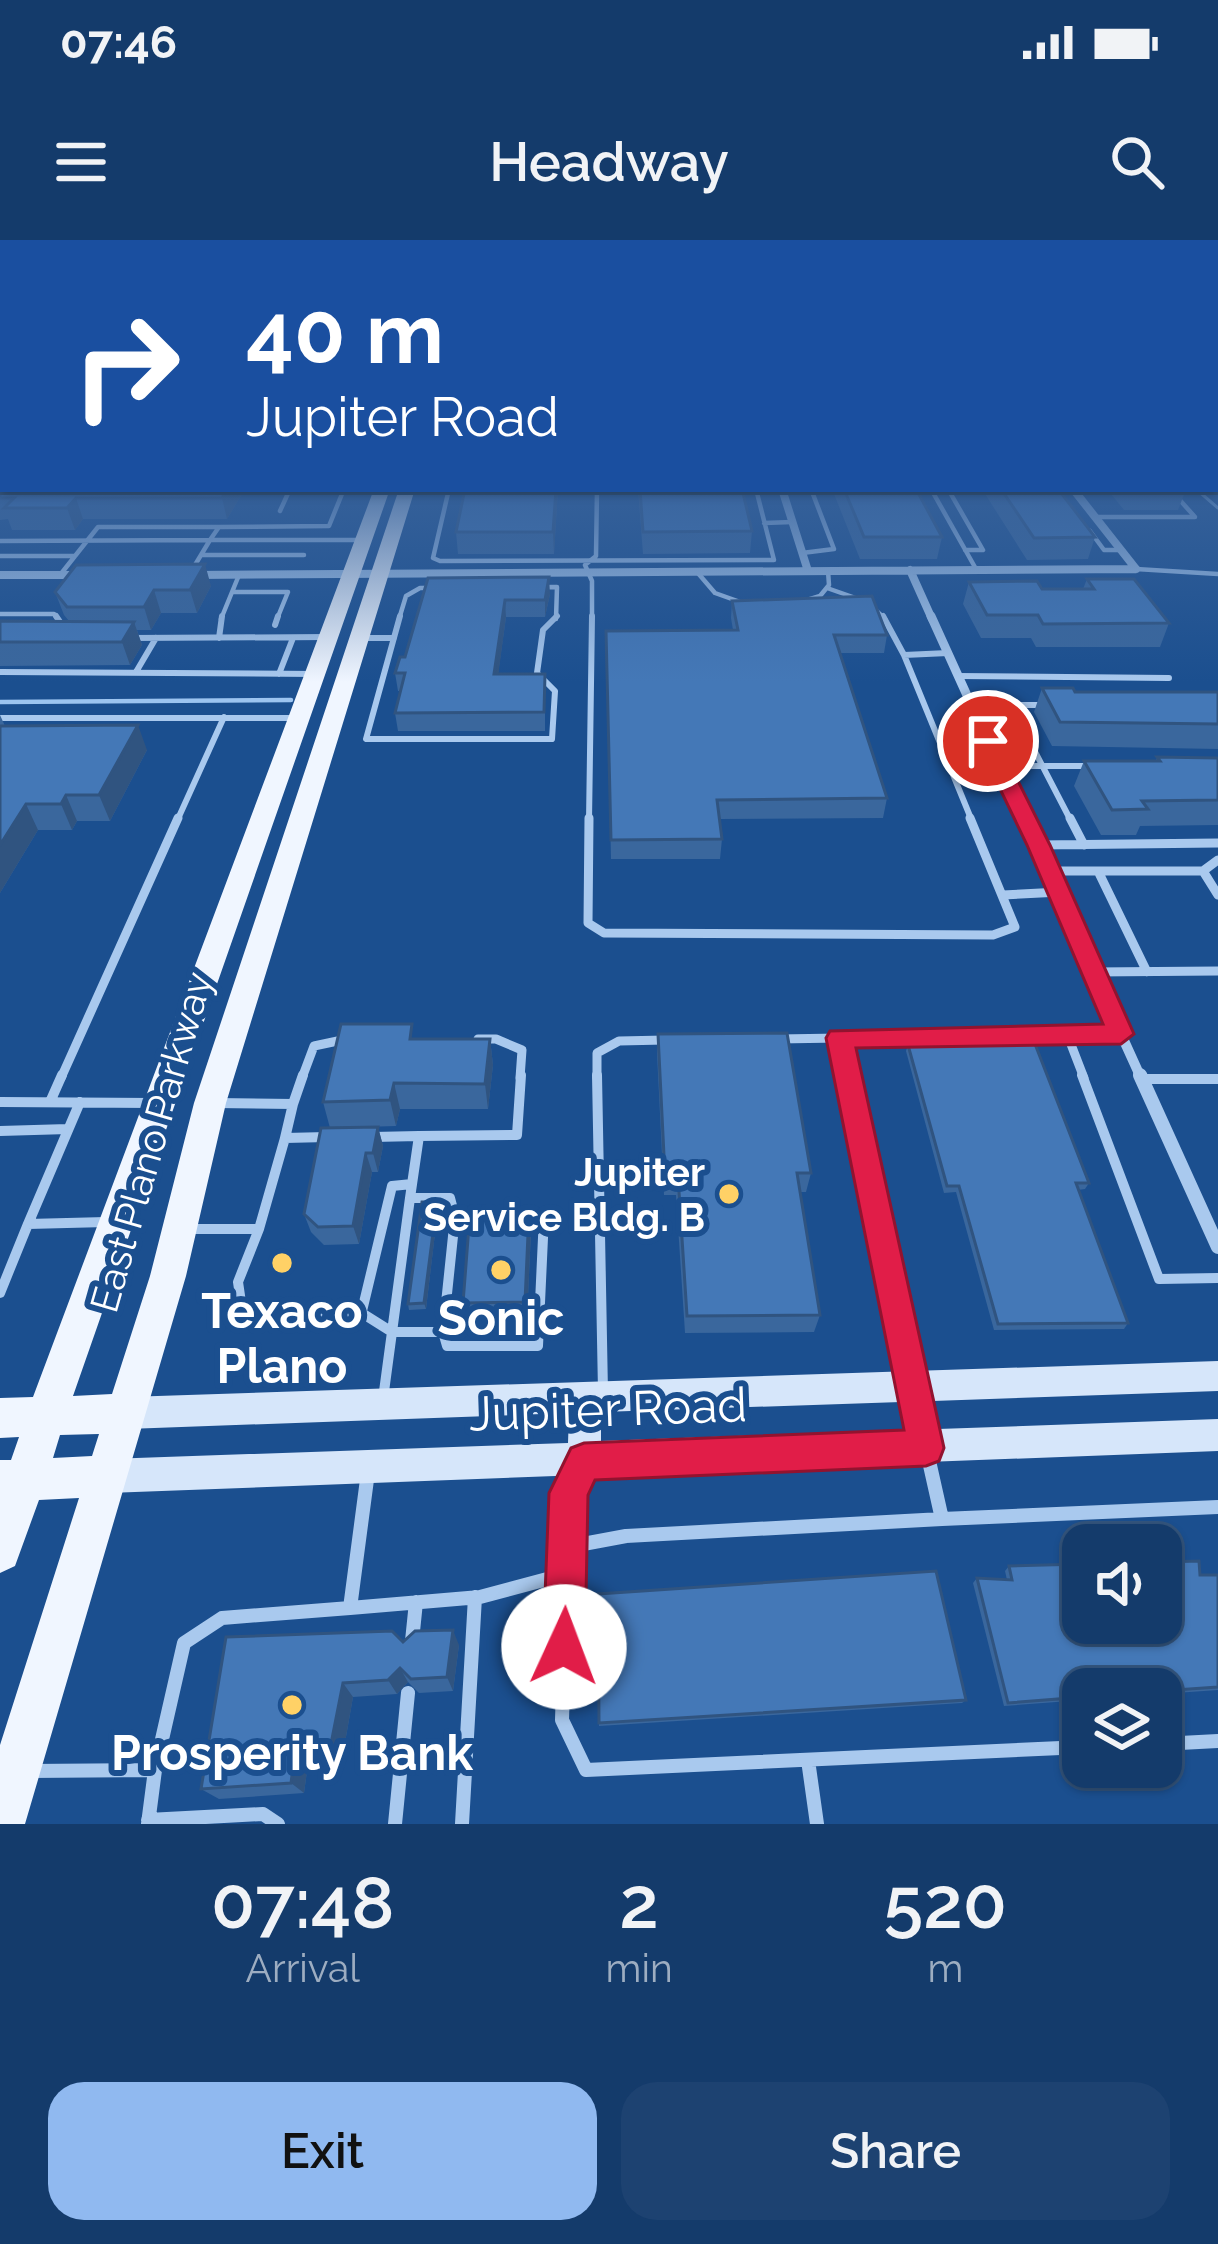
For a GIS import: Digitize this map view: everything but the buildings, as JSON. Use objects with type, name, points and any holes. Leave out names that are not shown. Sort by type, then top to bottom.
[{"type":"main road","name":"East Plano Parkway","points":[[0,1551],[13,1480],[48,1416],[158,1103],[316,718],[346,674],[358,638],[365,534]]},
{"type":"main road","name":"East Plano Parkway","points":[[0,1824],[128,1413],[316,718],[316,674],[329,637],[385,534]]},
{"type":"main road","points":[[329,637],[358,638]]},
{"type":"main road","points":[[316,674],[346,674]]},
{"type":"main road","points":[[158,1103],[210,1103]]},
{"type":"main road","name":"Jupiter Road","points":[[0,1418],[1218,1376]]},
{"type":"main road","points":[[914,1387],[926,1448]]},
{"type":"main road","points":[[584,1461],[594,1397]]},
{"type":"main road","name":"Jupiter Road","points":[[13,1480],[1218,1435]]},
{"type":"street","points":[[796,534],[808,571]]},
{"type":"street","points":[[1108,534],[1136,568]]},
{"type":"street","points":[[189,575],[1136,568]]},
{"type":"street","points":[[910,570],[1218,1247]]},
{"type":"street","points":[[0,575],[103,575]]},
{"type":"lane","points":[[60,575],[93,534]]},
{"type":"lane","points":[[189,575],[214,534]]},
{"type":"lane","points":[[439,534],[433,558],[450,561],[774,560],[767,534]]},
{"type":"lane","points":[[596,534],[596,556],[585,565],[588,923],[604,933],[993,935],[1016,927],[889,621],[868,598],[827,587]]},
{"type":"lane","points":[[802,553],[833,549],[827,534]]},
{"type":"lane","points":[[956,534],[976,569]]},
{"type":"lane","points":[[965,550],[983,550],[974,534]]},
{"type":"lane","points":[[1093,534],[1105,550],[1121,550]]},
{"type":"lane","points":[[0,541],[363,540]]},
{"type":"lane","points":[[201,555],[304,555]]},
{"type":"lane","points":[[0,556],[75,556]]},
{"type":"lane","points":[[447,574],[450,561]]},
{"type":"lane","points":[[1136,568],[1150,573],[1218,574]]},
{"type":"lane","points":[[800,603],[820,596],[827,587],[828,571]]},
{"type":"lane","points":[[697,572],[718,596],[757,604]]},
{"type":"lane","points":[[557,587],[420,588],[406,596],[366,740],[552,739],[555,691],[537,673],[543,630],[557,620],[561,573]]},
{"type":"lane","points":[[219,638],[238,575]]},
{"type":"lane","points":[[232,592],[288,592],[275,625]]},
{"type":"lane","points":[[0,614],[54,614],[72,638],[54,638]]},
{"type":"lane","points":[[114,638],[329,637]]},
{"type":"lane","points":[[136,672],[156,638]]},
{"type":"lane","points":[[279,674],[293,638]]},
{"type":"lane","points":[[358,638],[394,638]]},
{"type":"lane","points":[[904,655],[948,653]]},
{"type":"lane","points":[[0,672],[316,674]]},
{"type":"lane","points":[[958,676],[1169,678]]},
{"type":"lane","points":[[1063,705],[1019,705],[1016,715],[1084,845]]},
{"type":"lane","points":[[976,716],[1016,715]]},
{"type":"lane","points":[[0,718],[316,718]]},
{"type":"lane","points":[[50,1102],[224,718]]},
{"type":"lane","points":[[999,766],[1109,765]]},
{"type":"lane","points":[[1039,845],[1218,843]]},
{"type":"lane","points":[[1050,871],[1203,871],[1218,860]]},
{"type":"lane","points":[[1097,871],[1147,972]]},
{"type":"lane","points":[[1203,871],[1218,895]]},
{"type":"lane","points":[[1003,896],[1060,892]]},
{"type":"lane","points":[[1094,973],[1218,971]]},
{"type":"lane","points":[[1067,1034],[1159,1279],[1218,1278]]},
{"type":"lane","points":[[774,1039],[1121,1034]]},
{"type":"lane","points":[[840,1038],[914,1387]]},
{"type":"lane","points":[[285,1138],[517,1135],[522,1050],[496,1039],[472,1039]]},
{"type":"lane","points":[[353,1040],[329,1040],[314,1046],[234,1296],[243,1316],[361,1315],[392,1332],[443,1332]]},
{"type":"lane","points":[[594,1397],[597,1053],[619,1041],[685,1040]]},
{"type":"lane","points":[[1142,1079],[1218,1079]]},
{"type":"lane","points":[[0,1102],[158,1103]]},
{"type":"lane","points":[[0,1293],[80,1102]]},
{"type":"lane","points":[[210,1103],[293,1105]]},
{"type":"lane","points":[[0,1131],[68,1129]]},
{"type":"lane","points":[[382,1405],[419,1136]]},
{"type":"lane","points":[[361,1315],[374,1253],[383,1243],[392,1186],[412,1184]]},
{"type":"lane","points":[[410,1198],[450,1198],[455,1217],[443,1332],[447,1346],[538,1346],[544,1216],[455,1217]]},
{"type":"lane","points":[[28,1223],[114,1221]]},
{"type":"lane","points":[[177,1229],[259,1229]]},
{"type":"lane","points":[[926,1448],[942,1519]]},
{"type":"lane","points":[[584,1461],[568,1493],[562,1720],[586,1770],[1062,1748]]},
{"type":"lane","points":[[350,1608],[369,1467]]},
{"type":"lane","points":[[567,1547],[626,1536],[1218,1507]]},
{"type":"lane","points":[[278,1824],[263,1814],[148,1822],[184,1643],[222,1618],[475,1598],[566,1574]]},
{"type":"lane","points":[[462,1824],[475,1598]]},
{"type":"lane","points":[[411,1646],[416,1602]]},
{"type":"lane","points":[[395,1824],[408,1694]]},
{"type":"lane","points":[[1182,1743],[1218,1741]]},
{"type":"lane","points":[[808,1760],[817,1824]]},
{"type":"lane","points":[[16,1771],[155,1770]]},
{"type":"waterway","points":[[0,702],[291,700]]},
{"type":"place","name":"Jupiter Service Bldg. B","points":[[729,1194]]},
{"type":"place","name":"Texaco Plano","points":[[282,1263]]},
{"type":"place","name":"Sonic","points":[[501,1270]]},
{"type":"place","name":"Prosperity Bank","points":[[292,1705]]},
{"type":"route","points":[[564,1647],[568,1493],[584,1461],[926,1448],[840,1038],[1121,1034],[988,741]]}]
